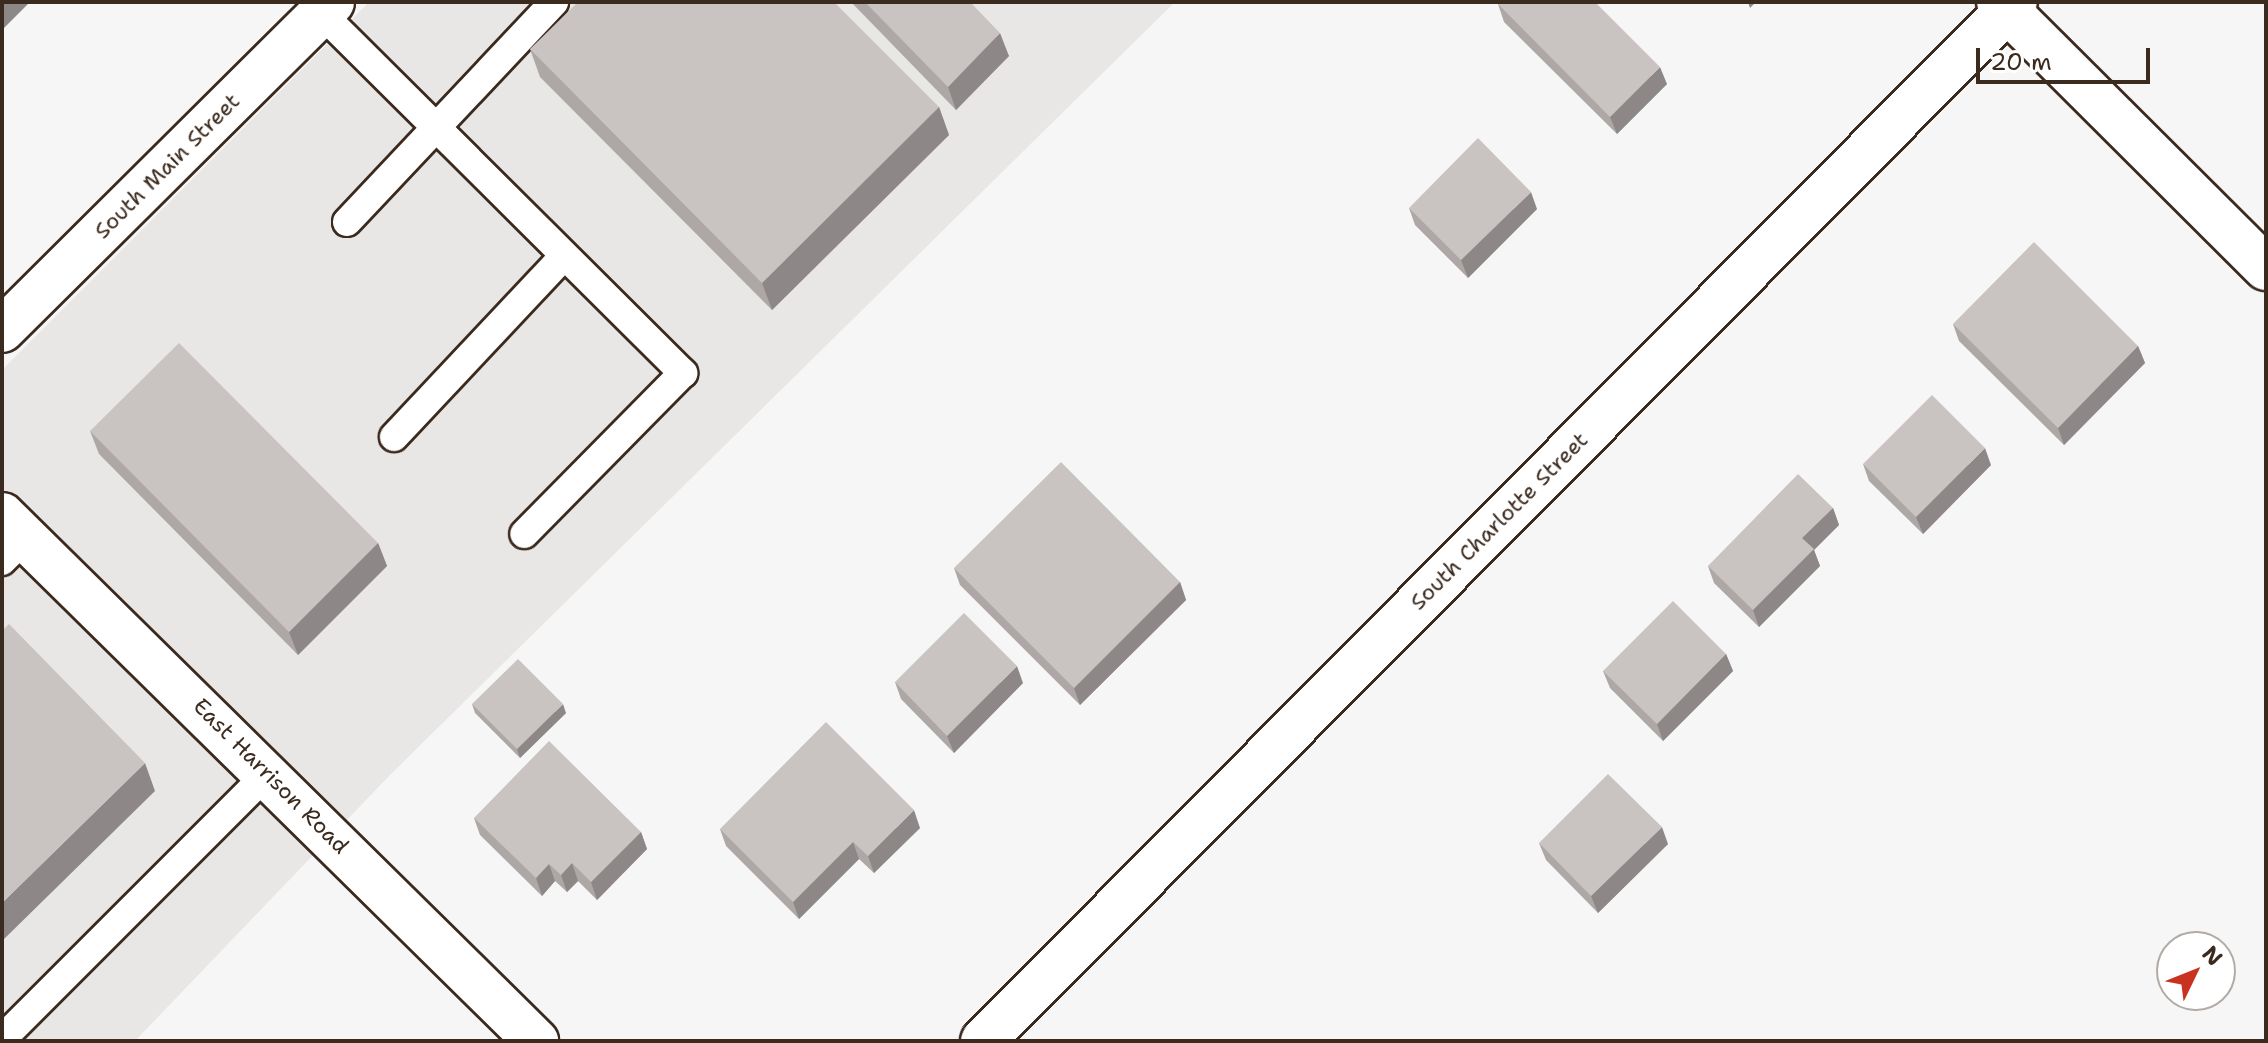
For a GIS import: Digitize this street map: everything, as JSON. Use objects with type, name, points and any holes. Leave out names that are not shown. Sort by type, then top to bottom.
[{"type":"street","points":[[2007,5],[2266,268]]},
{"type":"street","name":"South Charlotte Street","points":[[983,1041],[2007,5]]},
{"type":"street","name":"South Main Street","points":[[2,330],[321,6]]},
{"type":"street","name":"East Harrison Road","points":[[10,538],[269,772],[536,1041]]},
{"type":"lane","points":[[347,222],[438,130],[554,2]]},
{"type":"lane","points":[[321,6],[438,130],[683,373],[524,534]]},
{"type":"lane","points":[[394,437],[564,256]]},
{"type":"lane","points":[[2,1039],[269,772]]},
{"type":"shaded area","points":[[369,2],[1175,2],[390,775],[135,1041],[2,1041],[2,370]]},
{"type":"building","points":[[578,2],[834,2],[939,107],[762,283],[530,49]]},
{"type":"building","points":[[865,2],[970,2],[1000,33],[948,87]]},
{"type":"building","points":[[1595,2],[1660,67],[1610,117],[1498,4]]},
{"type":"building","points":[[1478,138],[1531,192],[1461,260],[1409,208]]},
{"type":"building","points":[[2034,242],[2138,346],[2058,428],[1953,324]]},
{"type":"building","points":[[179,343],[378,543],[289,632],[90,431]]},
{"type":"building","points":[[1932,395],[1985,448],[1916,517],[1863,464]]},
{"type":"building","points":[[1061,462],[1180,582],[1074,688],[954,568]]},
{"type":"building","points":[[1798,474],[1833,508],[1802,538],[1814,549],[1753,610],[1708,566]]},
{"type":"building","points":[[1673,601],[1726,654],[1657,724],[1603,671]]},
{"type":"building","points":[[964,613],[1017,666],[947,736],[895,682]]},
{"type":"building","points":[[9,624],[145,763],[2,903],[2,631]]},
{"type":"building","points":[[518,659],[563,704],[517,749],[472,704]]},
{"type":"building","points":[[826,722],[914,810],[868,856],[853,842],[793,902],[720,829]]},
{"type":"building","points":[[549,741],[641,832],[591,882],[572,863],[561,875],[549,864],[536,878],[474,818]]},
{"type":"building","points":[[1608,774],[1662,827],[1591,896],[1539,843]]}]
